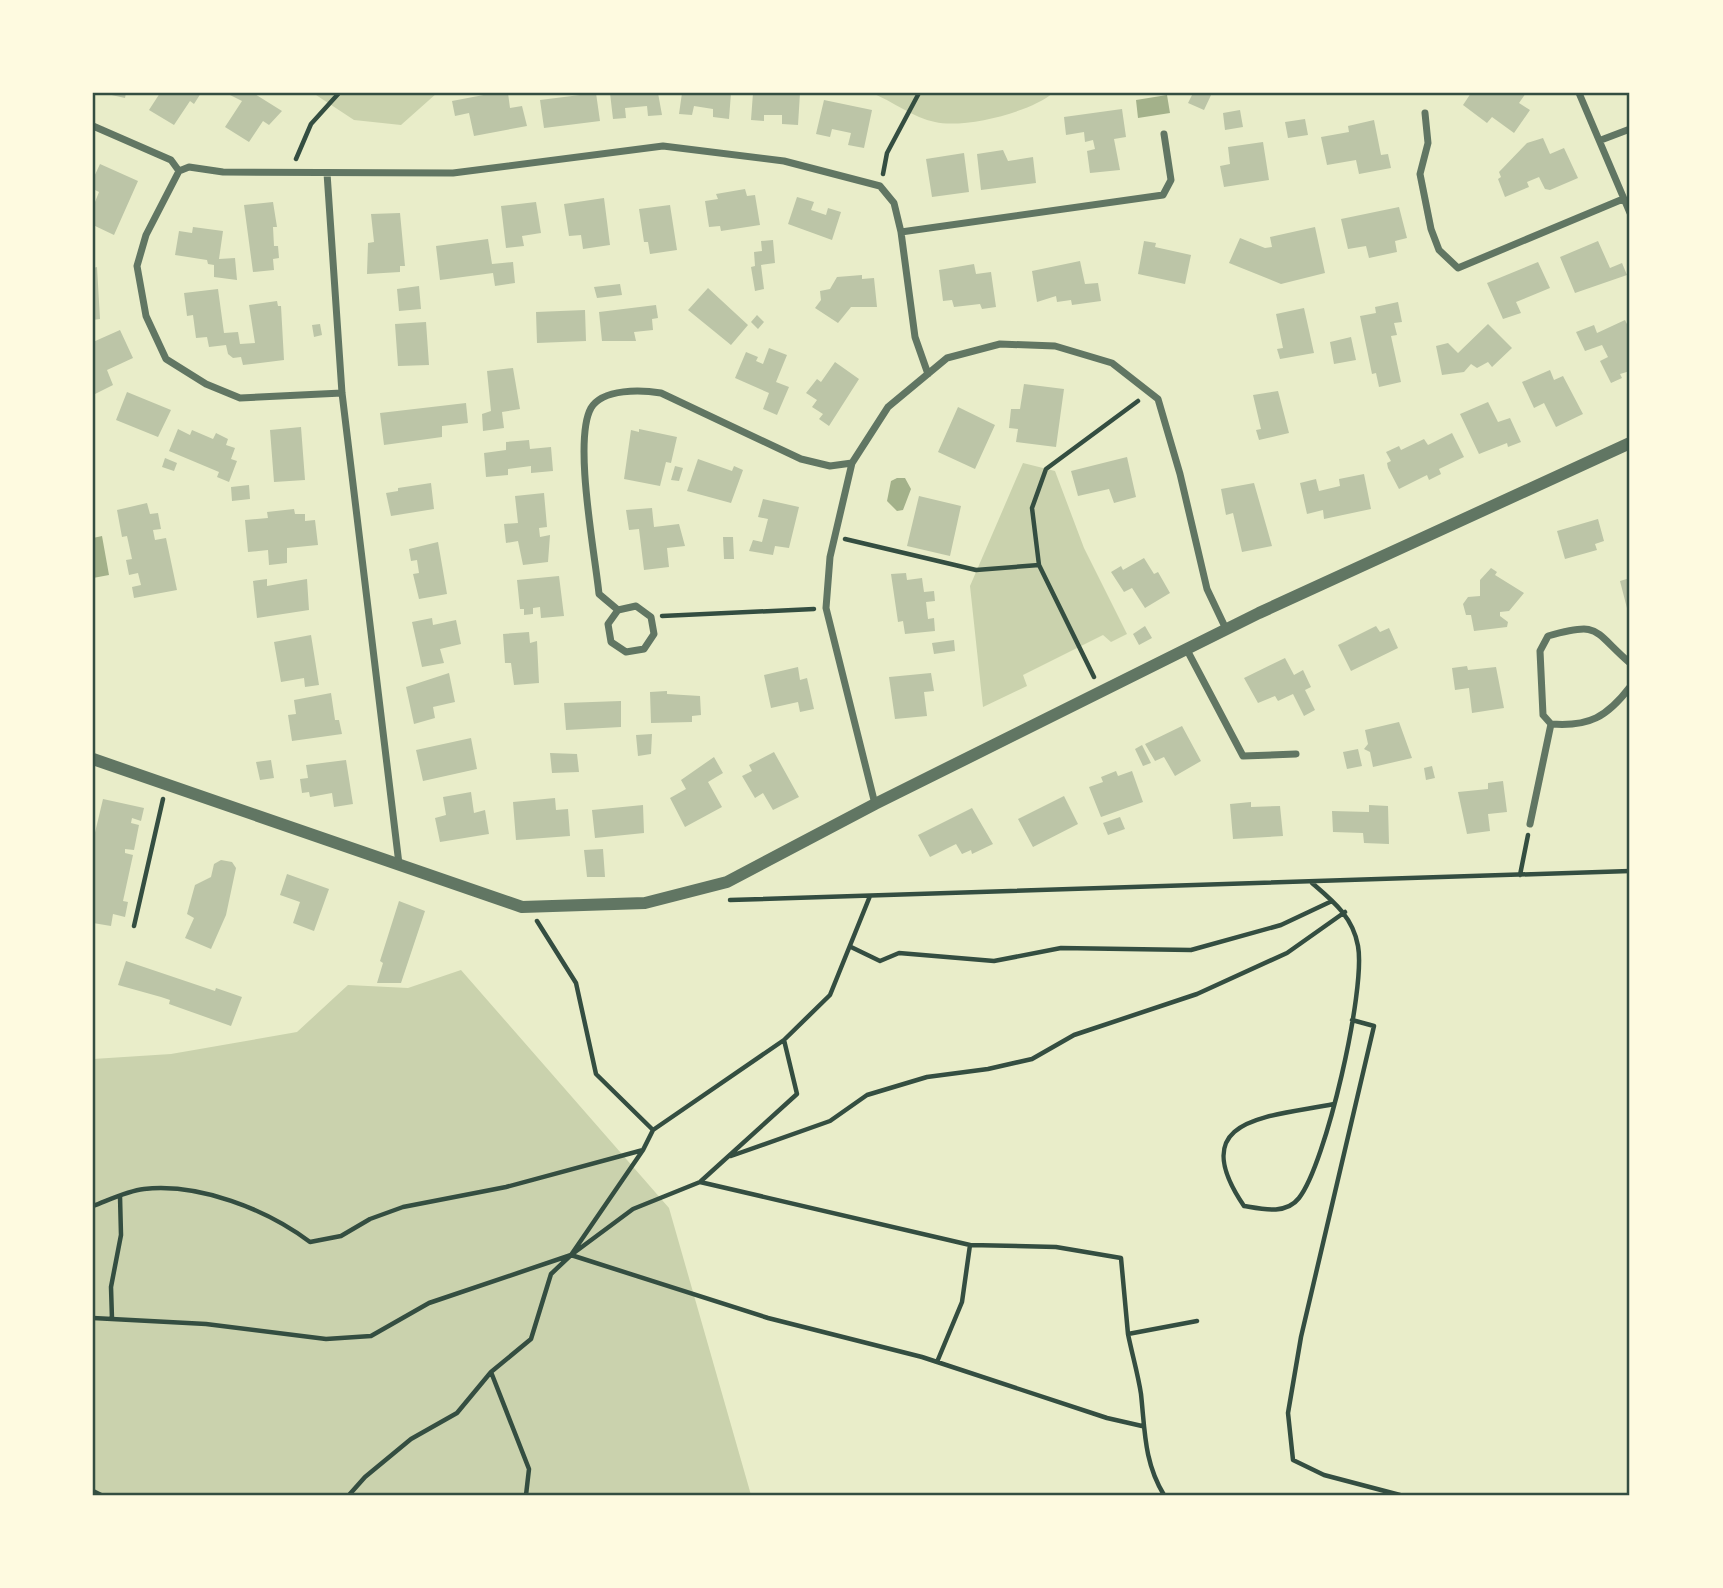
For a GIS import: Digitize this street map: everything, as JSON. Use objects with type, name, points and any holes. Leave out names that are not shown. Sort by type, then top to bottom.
[{"type":"street","points":[[1579,93],[1630,214]]},
{"type":"street","points":[[1425,113],[1428,144],[1420,174],[1431,229],[1439,250],[1458,268],[1623,199]]},
{"type":"street","points":[[93,126],[171,160],[179,171]]},
{"type":"street","points":[[1601,140],[1630,129]]},
{"type":"street","points":[[901,232],[1163,195],[1171,180],[1164,134]]},
{"type":"street","points":[[342,393],[240,398],[206,384],[166,359],[146,316],[137,266],[146,234],[179,171],[189,167],[223,172],[453,173],[663,146],[784,161],[880,186],[894,203],[901,232],[915,337],[928,374]]},
{"type":"street","points":[[327,173],[342,393],[399,864]]},
{"type":"street","points":[[875,804],[826,608],[834,537],[852,463],[888,407],[947,358],[1000,344],[1055,346],[1112,363],[1158,399],[1180,474],[1207,589],[1226,629]]},
{"type":"street","points":[[618,610],[599,594],[584,462],[585,428],[592,406],[609,395],[641,390],[661,393],[801,459],[830,466],[852,463]]},
{"type":"street","points":[[93,759],[528,906],[645,903],[727,882],[875,804],[1226,629],[1346,571],[1630,443]]},
{"type":"street","points":[[636,606],[651,617],[654,635],[644,649],[626,652],[611,642],[608,624],[618,610],[636,606]]},
{"type":"street","points":[[1630,663],[1595,630],[1580,626],[1548,636],[1540,651],[1543,715],[1551,724],[1582,725],[1619,702],[1630,687]]},
{"type":"street","points":[[1186,650],[1243,756],[1296,754]]},
{"type":"street","points":[[1530,824],[1551,724]]},
{"type":"path","points":[[290,173],[312,124],[339,93]]},
{"type":"path","points":[[880,186],[887,153],[919,93]]},
{"type":"path","points":[[1102,692],[1039,565],[1032,508],[1046,469],[1149,392]]},
{"type":"path","points":[[834,537],[976,570],[1039,565]]},
{"type":"path","points":[[651,617],[826,608]]},
{"type":"path","points":[[134,926],[162,804]]},
{"type":"path","points":[[1520,875],[1530,824]]},
{"type":"path","points":[[724,901],[1630,871]]},
{"type":"path","points":[[1312,882],[1345,912],[1358,946],[1352,1020],[1334,1104],[1318,1161],[1298,1200],[1278,1210],[1244,1206],[1228,1182],[1223,1151],[1237,1126],[1269,1114],[1334,1104]]},
{"type":"path","points":[[571,1255],[643,1150],[653,1130],[784,1040],[830,995],[870,896]]},
{"type":"path","points":[[851,947],[880,961],[899,953],[994,961],[1061,948],[1191,950],[1281,925],[1333,901]]},
{"type":"path","points":[[528,906],[576,984],[596,1074],[653,1130]]},
{"type":"path","points":[[729,1157],[830,1121],[867,1095],[927,1077],[988,1069],[1032,1059],[1074,1035],[1198,994],[1286,953],[1345,912]]},
{"type":"path","points":[[1352,1020],[1374,1027],[1301,1337],[1287,1413],[1293,1460],[1324,1475],[1400,1495]]},
{"type":"path","points":[[349,1495],[365,1477],[411,1439],[457,1413],[491,1372],[531,1339],[551,1274],[571,1255],[633,1209],[700,1182],[797,1094],[784,1040]]},
{"type":"path","points":[[93,1206],[140,1189],[191,1189],[281,1224],[310,1242],[341,1236],[370,1219],[404,1207],[506,1187],[643,1150]]},
{"type":"path","points":[[700,1182],[970,1245],[1056,1247],[1121,1258],[1128,1334],[1141,1392],[1142,1426],[1151,1474],[1164,1495]]},
{"type":"path","points":[[112,1320],[111,1287],[121,1235],[120,1196]]},
{"type":"path","points":[[937,1363],[962,1302],[970,1245]]},
{"type":"path","points":[[93,1318],[206,1324],[326,1339],[371,1336],[429,1303],[571,1255],[768,1318],[937,1363],[1107,1418],[1142,1426]]},
{"type":"path","points":[[1128,1334],[1197,1321]]},
{"type":"path","points":[[491,1372],[529,1469],[526,1495]]},
{"type":"path","points":[[93,1491],[101,1495]]},
{"type":"shaded area","points":[[313,93],[437,93],[401,125],[354,120]]},
{"type":"shaded area","points":[[872,93],[1053,93],[1029,107],[997,117],[947,124],[919,117]]},
{"type":"shaded area","points":[[1167,95],[1170,113],[1138,118],[1136,100]]},
{"type":"shaded area","points":[[1023,463],[1055,471],[1084,548],[1127,634],[1111,642],[1103,635],[1023,675],[1027,686],[983,707],[970,586]]},
{"type":"shaded area","points":[[905,478],[911,489],[903,510],[897,511],[887,501],[891,481]]},
{"type":"shaded area","points":[[102,536],[109,575],[93,578],[93,538]]},
{"type":"shaded area","points":[[461,970],[669,1208],[751,1495],[93,1495],[93,1059],[171,1054],[297,1032],[348,985],[408,988]]},
{"type":"building","points":[[107,93],[126,93],[125,98],[107,94]]},
{"type":"building","points":[[160,93],[201,93],[194,104],[190,101],[174,125],[149,110]]},
{"type":"building","points":[[226,93],[253,93],[282,111],[269,125],[263,121],[249,142],[225,127],[242,101]]},
{"type":"building","points":[[508,93],[510,108],[522,106],[527,126],[474,136],[469,113],[455,116],[452,101]]},
{"type":"building","points":[[596,93],[600,121],[544,128],[540,100]]},
{"type":"building","points":[[610,93],[658,93],[662,115],[648,116],[647,106],[625,108],[626,118],[613,119]]},
{"type":"building","points":[[682,93],[731,93],[729,119],[713,117],[713,109],[694,106],[692,115],[679,114]]},
{"type":"building","points":[[753,93],[800,93],[798,125],[782,124],[782,115],[764,115],[764,121],[751,120]]},
{"type":"building","points":[[1193,93],[1212,93],[1204,110],[1188,103]]},
{"type":"building","points":[[1471,93],[1526,93],[1519,103],[1530,110],[1514,133],[1492,117],[1487,123],[1463,105]]},
{"type":"building","points":[[824,100],[872,110],[864,148],[848,145],[851,133],[832,129],[830,137],[816,134]]},
{"type":"building","points":[[1122,109],[1126,137],[1114,139],[1120,170],[1090,173],[1087,151],[1095,149],[1093,140],[1085,142],[1084,132],[1066,135],[1064,117]]},
{"type":"building","points":[[1240,110],[1243,127],[1225,130],[1223,113]]},
{"type":"building","points":[[1305,119],[1308,135],[1288,138],[1285,122]]},
{"type":"building","points":[[1374,120],[1381,155],[1388,154],[1391,168],[1359,174],[1356,160],[1327,165],[1321,137],[1349,132],[1348,126]]},
{"type":"building","points":[[1543,138],[1550,154],[1564,148],[1578,178],[1550,190],[1545,189],[1539,177],[1527,182],[1529,187],[1505,197],[1498,179],[1501,177],[1499,172],[1527,143]]},
{"type":"building","points":[[1263,142],[1269,180],[1224,187],[1220,166],[1230,164],[1228,147]]},
{"type":"building","points":[[1003,150],[1008,161],[1033,157],[1036,183],[981,190],[977,154]]},
{"type":"building","points":[[964,153],[969,192],[932,197],[926,159]]},
{"type":"building","points":[[100,164],[138,181],[114,235],[93,225],[93,207],[99,192],[93,189],[93,179]]},
{"type":"building","points":[[745,189],[747,196],[755,195],[760,225],[721,231],[720,226],[709,227],[705,201],[718,199],[716,194]]},
{"type":"building","points":[[797,197],[814,202],[811,210],[826,215],[828,208],[841,212],[832,240],[788,224]]},
{"type":"building","points":[[604,198],[610,245],[583,249],[581,235],[569,236],[564,204]]},
{"type":"building","points":[[273,202],[277,227],[273,227],[274,246],[278,246],[279,258],[273,259],[274,270],[253,272],[244,205]]},
{"type":"building","points":[[536,202],[541,233],[522,236],[524,246],[506,248],[501,206]]},
{"type":"building","points":[[670,205],[677,250],[650,254],[648,242],[644,242],[639,209]]},
{"type":"building","points":[[1399,207],[1407,238],[1395,241],[1397,252],[1369,258],[1366,246],[1348,249],[1341,219]]},
{"type":"building","points":[[400,213],[405,266],[400,266],[400,272],[367,274],[368,243],[374,242],[371,214]]},
{"type":"building","points":[[193,227],[223,231],[219,259],[235,258],[237,280],[214,277],[214,265],[208,264],[207,260],[175,255],[179,231],[192,233]]},
{"type":"building","points":[[1315,227],[1325,273],[1281,284],[1229,263],[1240,238],[1265,248],[1272,247],[1270,237]]},
{"type":"building","points":[[488,239],[492,264],[513,262],[515,283],[495,286],[493,273],[440,280],[436,246]]},
{"type":"building","points":[[773,240],[775,263],[761,265],[764,289],[755,291],[751,267],[755,266],[754,252],[762,251],[761,241]]},
{"type":"building","points":[[1144,241],[1156,243],[1155,247],[1191,255],[1185,284],[1138,274]]},
{"type":"building","points":[[1598,241],[1610,268],[1622,263],[1627,275],[1575,293],[1560,257]]},
{"type":"building","points":[[1080,261],[1085,284],[1098,283],[1101,301],[1072,305],[1071,300],[1057,302],[1056,296],[1037,302],[1032,271]]},
{"type":"building","points":[[1538,262],[1550,288],[1516,302],[1521,313],[1503,319],[1487,283]]},
{"type":"building","points":[[974,264],[976,274],[991,272],[996,307],[982,309],[980,304],[954,307],[952,300],[943,301],[939,270]]},
{"type":"building","points":[[97,267],[100,319],[93,320],[93,268]]},
{"type":"building","points":[[862,275],[862,279],[874,278],[877,307],[851,307],[838,323],[815,308],[821,300],[820,291],[830,289],[837,277]]},
{"type":"building","points":[[620,284],[622,295],[597,298],[594,287]]},
{"type":"building","points":[[419,286],[421,309],[399,311],[397,289]]},
{"type":"building","points":[[708,288],[748,325],[731,345],[688,310]]},
{"type":"building","points":[[218,289],[224,333],[238,332],[240,344],[255,343],[249,305],[277,301],[278,306],[281,306],[284,360],[243,365],[241,357],[233,358],[228,354],[226,345],[209,347],[207,337],[196,338],[193,315],[187,316],[184,293]]},
{"type":"building","points":[[1398,302],[1402,322],[1394,323],[1397,335],[1391,336],[1401,382],[1379,387],[1376,373],[1372,374],[1360,316],[1376,313],[1375,307]]},
{"type":"building","points":[[656,305],[658,318],[652,319],[653,330],[634,332],[636,341],[602,341],[599,312]]},
{"type":"building","points":[[1304,308],[1314,353],[1280,359],[1277,349],[1283,348],[1276,314]]},
{"type":"building","points":[[585,310],[586,341],[537,343],[536,312]]},
{"type":"building","points":[[757,315],[764,322],[758,329],[751,322]]},
{"type":"building","points":[[1625,320],[1630,330],[1630,371],[1620,374],[1622,378],[1611,383],[1600,361],[1608,357],[1602,345],[1585,351],[1576,332],[1594,325],[1597,333]]},
{"type":"building","points":[[426,322],[429,365],[398,366],[395,324]]},
{"type":"building","points":[[320,324],[322,335],[314,337],[312,325]]},
{"type":"building","points":[[1488,324],[1512,348],[1492,367],[1488,362],[1477,368],[1471,364],[1464,372],[1442,375],[1436,346],[1448,343],[1458,353]]},
{"type":"building","points":[[120,330],[133,358],[107,370],[113,385],[93,395],[93,342]]},
{"type":"building","points":[[1351,337],[1356,360],[1334,364],[1330,342]]},
{"type":"building","points":[[769,348],[787,355],[776,382],[789,387],[777,415],[763,409],[769,393],[735,378],[746,352],[758,357],[756,361],[763,364]]},
{"type":"building","points":[[835,362],[859,379],[829,426],[819,419],[823,414],[812,407],[817,400],[806,393],[817,379],[821,382]]},
{"type":"building","points":[[513,368],[520,409],[502,412],[504,428],[483,431],[482,414],[491,411],[487,371]]},
{"type":"building","points":[[1550,370],[1554,380],[1563,376],[1583,414],[1556,427],[1544,403],[1534,408],[1522,382]]},
{"type":"building","points":[[1024,384],[1064,389],[1056,447],[1016,442],[1018,429],[1009,428],[1011,409],[1020,409]]},
{"type":"building","points":[[1278,391],[1289,433],[1259,440],[1256,430],[1261,429],[1253,395]]},
{"type":"building","points":[[127,392],[171,410],[158,437],[116,420]]},
{"type":"building","points":[[1488,402],[1498,422],[1510,418],[1521,442],[1508,447],[1507,443],[1479,454],[1460,414]]},
{"type":"building","points":[[466,403],[468,423],[442,426],[442,437],[384,445],[380,413]]},
{"type":"building","points":[[958,407],[995,425],[975,469],[938,452]]},
{"type":"building","points":[[301,427],[305,480],[274,482],[270,430]]},
{"type":"building","points":[[178,429],[190,435],[192,430],[213,439],[216,433],[228,439],[226,445],[235,448],[231,459],[237,461],[229,482],[217,477],[219,472],[169,451]]},
{"type":"building","points":[[639,429],[677,437],[671,463],[666,462],[660,486],[624,479],[631,430],[639,432]]},
{"type":"building","points":[[1452,433],[1464,457],[1439,469],[1441,474],[1429,480],[1427,475],[1399,489],[1388,468],[1387,463],[1391,461],[1386,452],[1399,446],[1401,450],[1424,439],[1428,445]]},
{"type":"building","points":[[529,440],[530,449],[551,447],[553,471],[531,473],[531,466],[508,469],[508,475],[486,477],[484,453],[506,450],[506,442]]},
{"type":"building","points":[[1127,457],[1136,497],[1114,503],[1109,489],[1078,496],[1071,471]]},
{"type":"building","points":[[165,458],[177,463],[174,471],[162,467]]},
{"type":"building","points":[[698,459],[732,471],[734,466],[743,470],[731,503],[687,491]]},
{"type":"building","points":[[675,466],[683,468],[679,481],[671,480]]},
{"type":"building","points":[[1364,474],[1371,509],[1324,519],[1323,510],[1307,514],[1300,483],[1316,479],[1319,491],[1340,486],[1339,479]]},
{"type":"building","points":[[431,483],[434,509],[391,516],[386,493],[398,491],[398,488]]},
{"type":"building","points":[[1254,483],[1272,546],[1242,552],[1233,513],[1226,515],[1221,489]]},
{"type":"building","points":[[249,485],[250,499],[232,501],[231,487]]},
{"type":"building","points":[[544,493],[547,527],[539,528],[540,537],[550,535],[548,562],[523,565],[518,541],[506,543],[504,524],[518,523],[515,496]]},
{"type":"building","points":[[919,496],[961,506],[950,556],[907,546]]},
{"type":"building","points":[[763,499],[799,507],[789,548],[775,546],[773,555],[749,551],[753,540],[762,542],[768,519],[758,517]]},
{"type":"building","points":[[147,503],[150,514],[158,513],[161,529],[153,530],[155,540],[166,538],[177,590],[134,598],[132,587],[141,585],[138,573],[129,575],[126,560],[132,559],[127,536],[122,537],[117,510]]},
{"type":"building","points":[[652,508],[654,527],[679,524],[685,546],[667,548],[669,567],[644,570],[639,529],[629,530],[626,510]]},
{"type":"building","points":[[294,509],[295,514],[305,514],[305,521],[315,520],[318,545],[287,548],[287,563],[269,565],[268,550],[248,552],[245,520],[268,518],[267,512]]},
{"type":"building","points":[[1598,519],[1604,541],[1595,544],[1597,550],[1565,559],[1557,531]]},
{"type":"building","points":[[723,537],[733,537],[734,559],[724,559]]},
{"type":"building","points":[[438,542],[447,594],[419,599],[413,574],[419,573],[417,560],[411,561],[409,549]]},
{"type":"building","points":[[1144,558],[1154,574],[1158,572],[1170,593],[1145,608],[1132,588],[1124,592],[1111,572],[1121,566],[1123,570]]},
{"type":"building","points":[[1491,568],[1497,572],[1495,575],[1524,593],[1509,611],[1500,612],[1500,616],[1508,622],[1507,627],[1474,631],[1471,615],[1466,615],[1463,604],[1468,597],[1480,596],[1480,580]]},
{"type":"building","points":[[906,573],[907,580],[922,578],[924,592],[934,591],[935,601],[926,602],[928,619],[934,618],[935,631],[905,634],[903,621],[898,622],[891,574]]},
{"type":"building","points":[[559,576],[564,616],[541,618],[540,607],[533,608],[533,614],[524,615],[524,609],[520,609],[517,580]]},
{"type":"building","points":[[1630,578],[1630,616],[1629,616],[1620,581]]},
{"type":"building","points":[[267,579],[267,586],[307,579],[309,610],[257,618],[253,581]]},
{"type":"building","points":[[432,618],[433,625],[456,620],[461,644],[440,649],[444,663],[422,667],[412,622]]},
{"type":"building","points":[[1145,626],[1152,638],[1139,645],[1133,634]]},
{"type":"building","points":[[1376,626],[1380,632],[1389,628],[1398,648],[1351,671],[1338,645]]},
{"type":"building","points":[[529,632],[530,643],[537,641],[539,683],[514,685],[511,663],[505,663],[503,634]]},
{"type":"building","points":[[311,635],[319,685],[305,687],[304,678],[281,682],[274,642]]},
{"type":"building","points":[[954,640],[955,651],[934,654],[932,643]]},
{"type":"building","points":[[1285,658],[1294,675],[1303,670],[1311,687],[1305,690],[1315,710],[1304,716],[1293,694],[1278,701],[1275,696],[1258,703],[1244,678]]},
{"type":"building","points":[[1467,666],[1468,670],[1496,667],[1504,708],[1472,713],[1469,688],[1455,690],[1452,668]]},
{"type":"building","points":[[798,667],[800,680],[807,678],[814,709],[800,712],[798,702],[771,708],[764,675]]},
{"type":"building","points":[[449,673],[455,702],[433,707],[435,718],[414,724],[406,687]]},
{"type":"building","points":[[931,673],[934,691],[924,692],[927,716],[895,719],[889,677]]},
{"type":"building","points":[[667,691],[667,694],[700,696],[701,715],[692,716],[692,722],[651,723],[650,692]]},
{"type":"building","points":[[331,693],[335,720],[339,720],[342,734],[292,741],[288,715],[296,714],[294,700]]},
{"type":"building","points":[[621,701],[621,727],[566,730],[564,703]]},
{"type":"building","points":[[1399,722],[1412,758],[1373,767],[1370,752],[1364,749],[1368,744],[1365,730]]},
{"type":"building","points":[[1182,726],[1201,761],[1175,776],[1164,757],[1155,761],[1145,744]]},
{"type":"building","points":[[652,734],[651,754],[638,756],[636,735]]},
{"type":"building","points":[[471,738],[477,769],[423,781],[416,750]]},
{"type":"building","points":[[1142,745],[1151,763],[1143,766],[1135,749]]},
{"type":"building","points":[[1358,749],[1362,766],[1347,769],[1343,752]]},
{"type":"building","points":[[774,752],[799,797],[773,810],[763,793],[755,798],[742,776],[752,771],[749,765]]},
{"type":"building","points":[[550,753],[577,754],[579,772],[552,773]]},
{"type":"building","points":[[714,757],[723,773],[708,782],[722,807],[685,827],[670,798],[686,789],[681,780]]},
{"type":"building","points":[[271,760],[274,778],[260,780],[256,762]]},
{"type":"building","points":[[346,760],[353,804],[334,807],[332,793],[310,797],[309,792],[302,793],[300,779],[308,778],[306,765]]},
{"type":"building","points":[[1432,766],[1435,778],[1426,780],[1424,768]]},
{"type":"building","points":[[1116,771],[1118,776],[1132,771],[1143,802],[1101,817],[1089,787],[1103,782],[1101,777]]},
{"type":"building","points":[[1503,781],[1507,812],[1488,814],[1490,831],[1467,834],[1458,792],[1488,789],[1488,783]]},
{"type":"building","points":[[471,792],[474,813],[485,810],[489,834],[440,842],[435,818],[446,815],[443,797]]},
{"type":"building","points":[[1064,796],[1078,824],[1033,847],[1018,819]]},
{"type":"building","points":[[555,798],[556,810],[568,809],[570,836],[516,840],[513,802]]},
{"type":"building","points":[[103,799],[144,808],[141,821],[132,818],[131,823],[139,825],[134,850],[125,849],[125,853],[133,855],[123,901],[128,902],[125,917],[113,914],[111,926],[93,923],[93,841]]},
{"type":"building","points":[[1251,802],[1251,807],[1280,806],[1283,836],[1233,839],[1230,804]]},
{"type":"building","points":[[643,805],[644,833],[595,838],[592,810]]},
{"type":"building","points":[[1369,805],[1388,806],[1389,844],[1364,843],[1363,833],[1333,832],[1332,811],[1369,812]]},
{"type":"building","points":[[972,808],[993,844],[972,854],[971,850],[962,854],[956,844],[930,857],[918,835]]},
{"type":"building","points":[[1120,817],[1125,829],[1108,835],[1103,823]]},
{"type":"building","points":[[603,849],[605,877],[587,877],[584,850]]},
{"type":"building","points":[[221,860],[232,862],[236,868],[226,915],[211,949],[185,938],[194,918],[187,914],[195,885],[211,877],[214,864]]},
{"type":"building","points":[[287,874],[329,889],[314,931],[293,923],[300,902],[280,895]]},
{"type":"building","points":[[399,901],[425,911],[401,983],[377,983],[383,963],[380,961]]},
{"type":"building","points":[[126,961],[215,991],[216,988],[242,997],[231,1026],[169,1004],[170,1000],[118,985]]}]
